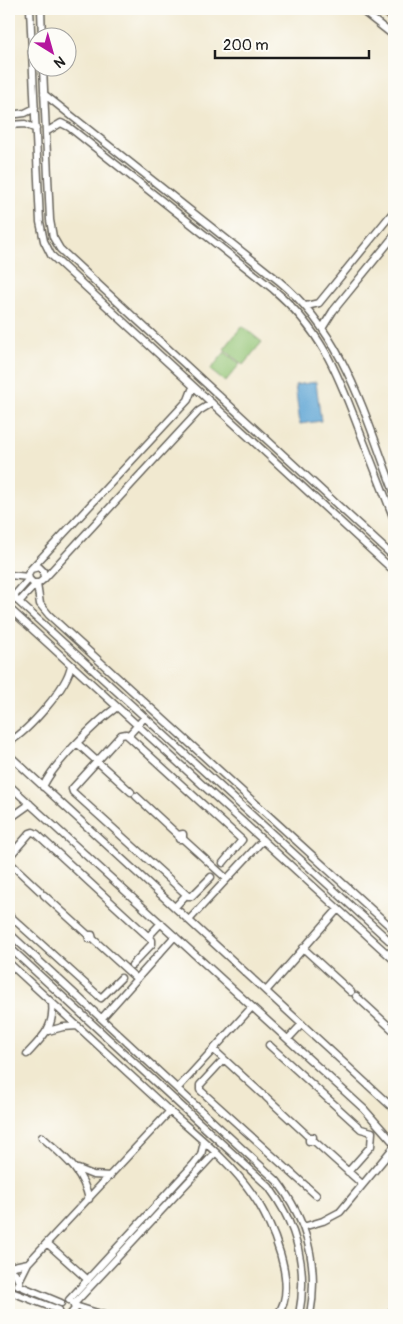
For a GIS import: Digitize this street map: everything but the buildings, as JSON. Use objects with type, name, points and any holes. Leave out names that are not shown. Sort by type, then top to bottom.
[{"type":"street","points":[[30,9],[32,28]]},
{"type":"street","points":[[41,9],[42,28]]},
{"type":"street","points":[[360,9],[394,36]]},
{"type":"street","points":[[35,78],[41,231],[48,249],[60,265],[394,571]]},
{"type":"street","points":[[43,78],[51,229],[56,243],[68,258],[394,557]]},
{"type":"street","points":[[44,94],[279,281],[306,306],[323,327],[346,366],[394,492]]},
{"type":"street","points":[[9,115],[19,115],[35,108]]},
{"type":"street","points":[[46,132],[61,123],[69,127],[272,289],[298,313],[315,333],[333,364],[394,520]]},
{"type":"street","points":[[9,125],[25,124],[36,129]]},
{"type":"street","points":[[306,306],[315,306],[322,300],[394,211]]},
{"type":"street","points":[[387,220],[394,221]]},
{"type":"street","points":[[323,327],[333,311],[394,236]]},
{"type":"street","points":[[60,265],[68,258]]},
{"type":"street","points":[[193,387],[188,400],[31,569],[28,578],[11,595],[394,945]]},
{"type":"street","points":[[19,602],[36,584],[44,579],[199,412],[212,404]]},
{"type":"street","points":[[280,466],[287,459]]},
{"type":"street","points":[[31,569],[36,567],[41,569],[44,579]]},
{"type":"street","points":[[9,575],[28,578],[36,584],[40,604],[49,615],[394,930]]},
{"type":"street","points":[[9,608],[394,960]]},
{"type":"street","points":[[9,742],[21,733],[60,691],[68,679],[71,665]]},
{"type":"street","points":[[43,787],[49,776],[78,744],[117,707]]},
{"type":"street","points":[[128,736],[145,718]]},
{"type":"street","points":[[211,877],[191,897],[186,895],[72,791],[121,735],[128,736],[242,840],[223,863]]},
{"type":"street","points":[[78,744],[227,879]]},
{"type":"street","points":[[9,755],[394,1109]]},
{"type":"street","points":[[9,785],[364,1109],[394,1143]]},
{"type":"street","points":[[9,819],[30,804]]},
{"type":"street","points":[[9,857],[30,833],[35,832],[148,936],[152,944],[132,965]]},
{"type":"street","points":[[189,920],[262,840]]},
{"type":"street","points":[[9,862],[137,979]]},
{"type":"street","points":[[304,878],[311,869]]},
{"type":"street","points":[[174,907],[186,895]]},
{"type":"street","points":[[266,991],[338,909]]},
{"type":"street","points":[[9,915],[101,998],[121,978]]},
{"type":"street","points":[[148,936],[160,923]]},
{"type":"street","points":[[9,933],[242,1146],[277,1181],[292,1202],[303,1227],[313,1273],[310,1315]]},
{"type":"street","points":[[102,1018],[175,936]]},
{"type":"street","points":[[9,947],[269,1187],[288,1218],[297,1244],[302,1274],[299,1315]]},
{"type":"street","points":[[303,948],[394,1031]]},
{"type":"street","points":[[9,963],[204,1142],[253,1195],[274,1233],[280,1254],[284,1283],[284,1304],[277,1315]]},
{"type":"street","points":[[27,1054],[48,1030],[52,1017],[52,1003]]},
{"type":"street","points":[[178,1088],[252,1007]]},
{"type":"street","points":[[288,1039],[302,1024]]},
{"type":"street","points":[[48,1030],[78,1026]]},
{"type":"street","points":[[268,1045],[360,1129],[372,1132],[371,1146],[348,1172]]},
{"type":"street","points":[[213,1049],[362,1184]]},
{"type":"street","points":[[224,1059],[200,1085],[200,1090],[316,1195]]},
{"type":"street","points":[[61,1303],[60,1313],[10,1296],[19,1283],[28,1263],[48,1244],[170,1111]]},
{"type":"street","points":[[42,1137],[76,1168],[84,1183],[89,1199]]},
{"type":"street","points":[[72,1315],[72,1304],[88,1280],[193,1166],[201,1155],[204,1142]]},
{"type":"street","points":[[234,1154],[242,1146]]},
{"type":"street","points":[[303,1227],[335,1216],[394,1147]]},
{"type":"street","points":[[72,1304],[215,1153]]},
{"type":"street","points":[[76,1168],[93,1175],[110,1176]]},
{"type":"street","points":[[48,1244],[88,1280]]},
{"type":"street","points":[[9,1268],[28,1263]]},
{"type":"street","points":[[9,1268],[15,1273],[19,1283],[61,1303],[72,1304],[104,1315]]},
{"type":"street","points":[[388,1315],[394,1309]]},
{"type":"green space","points":[[242,326],[262,342],[243,365],[224,349]]},
{"type":"green space","points":[[225,352],[240,364],[225,382],[210,370]]},
{"type":"water","points":[[316,382],[321,421],[300,424],[295,385]]}]
